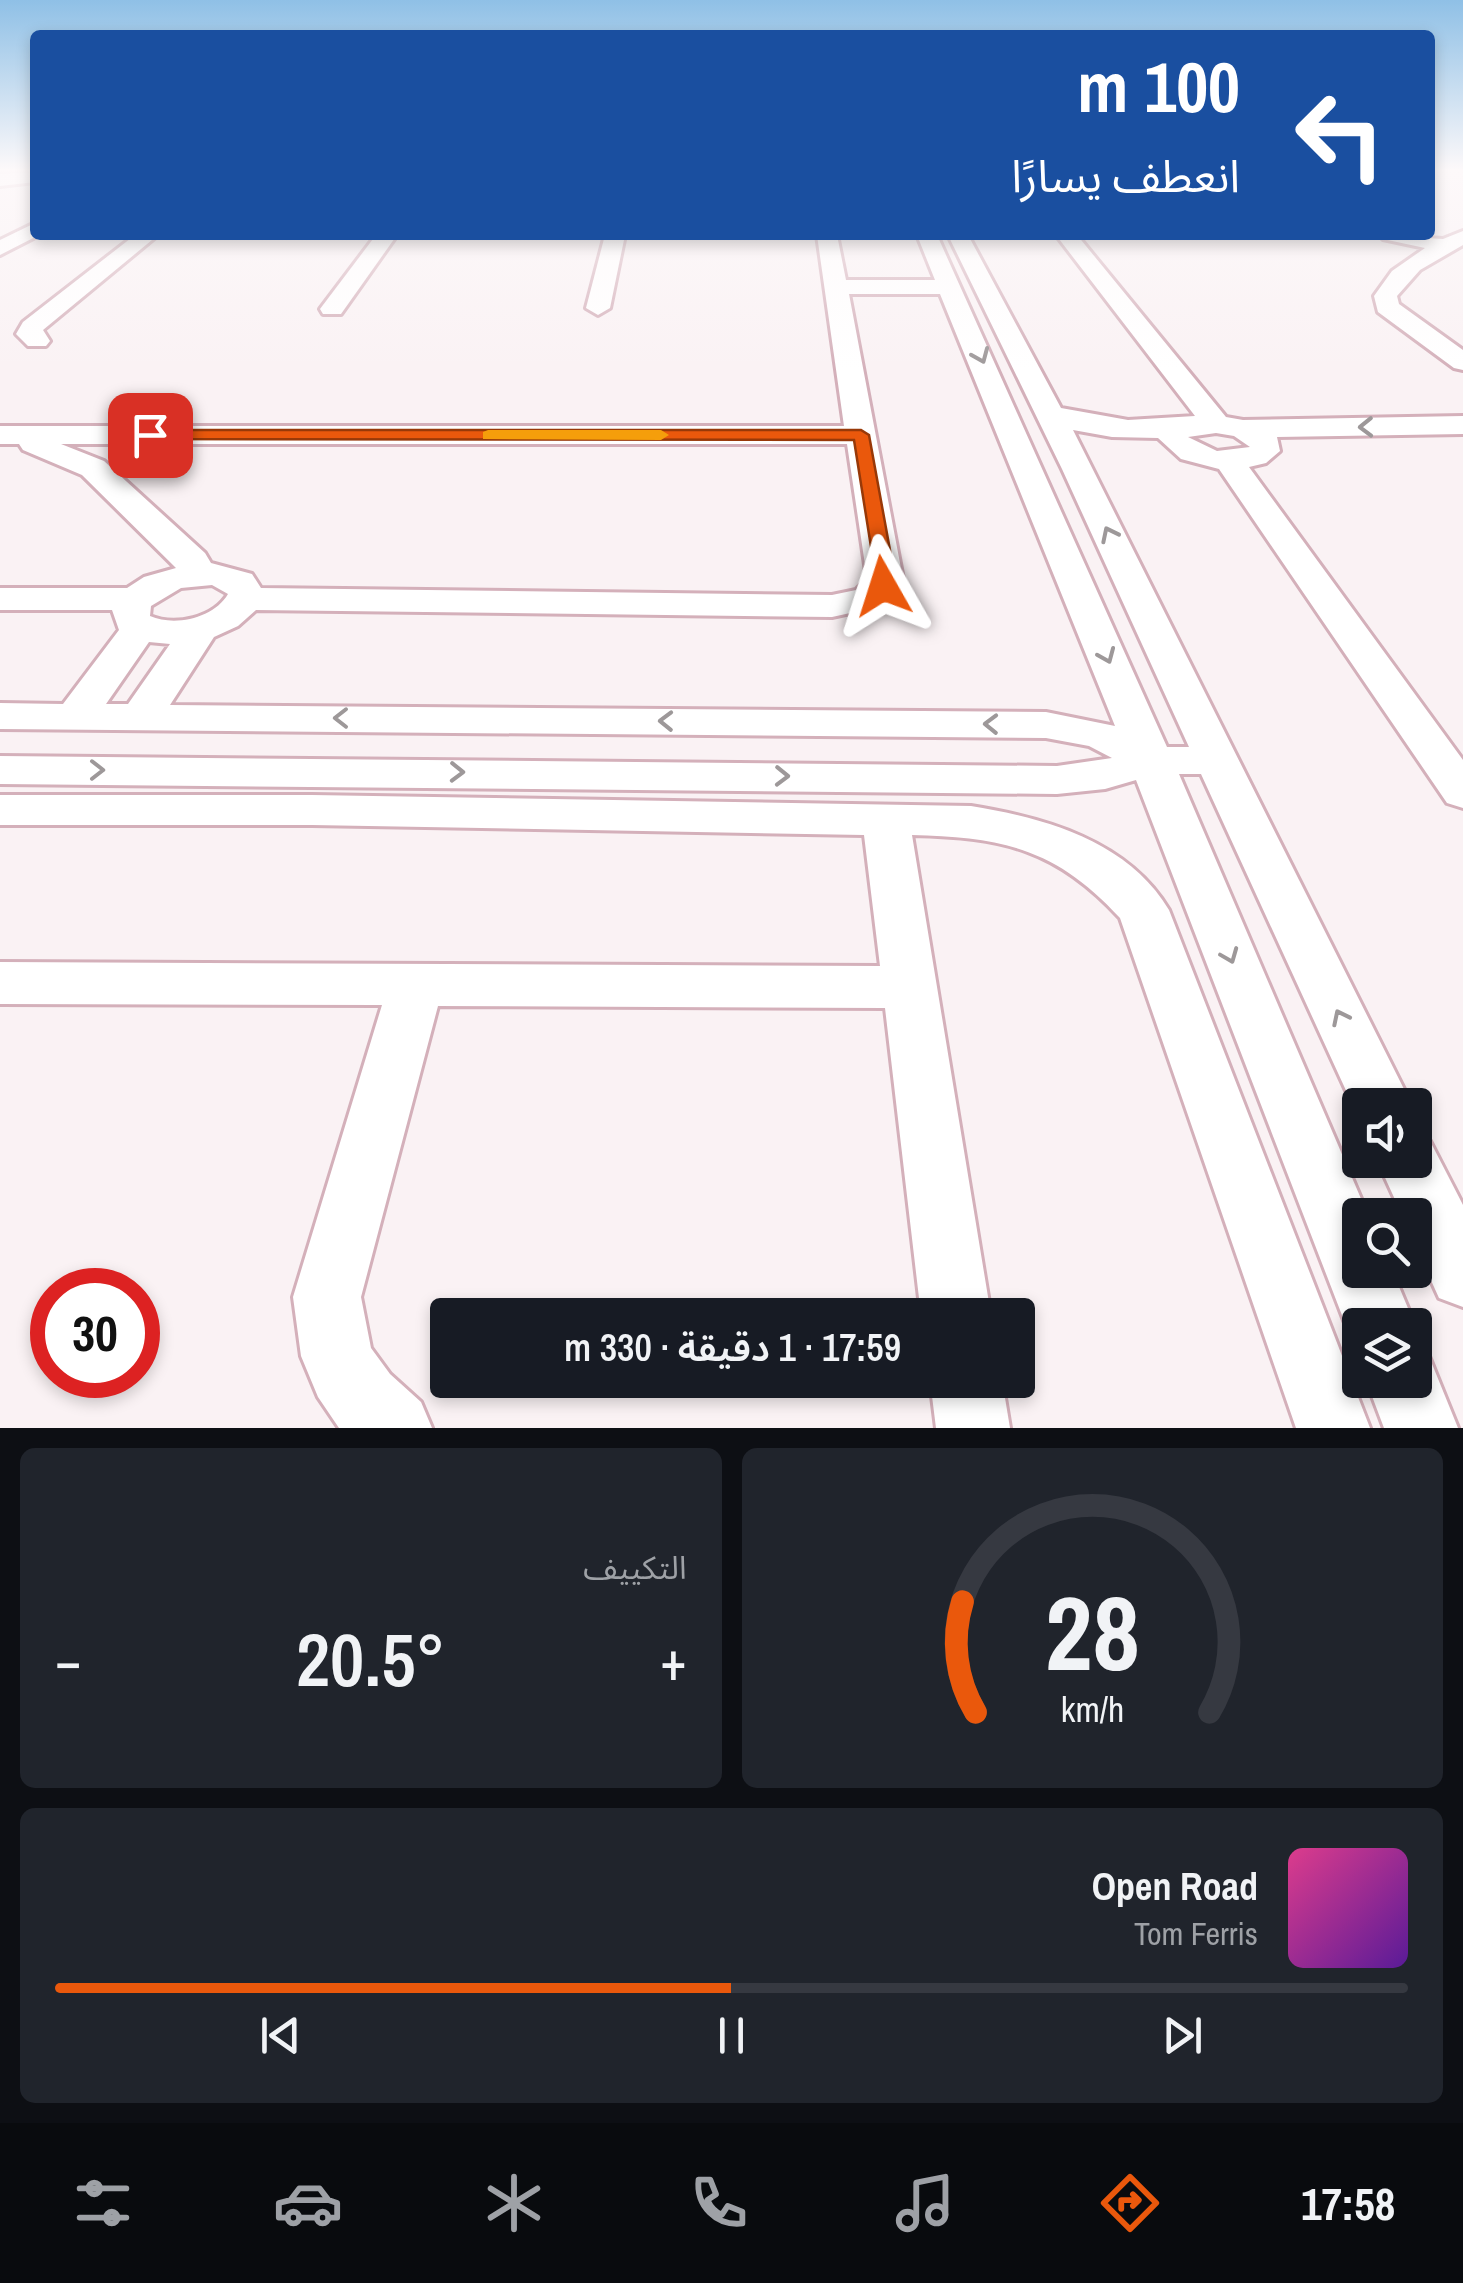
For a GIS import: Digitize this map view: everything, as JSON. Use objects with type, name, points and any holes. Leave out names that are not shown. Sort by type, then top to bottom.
[{"type":"street","points":[[37,341],[30,334],[32,327],[142,240]]},
{"type":"street","points":[[332,309],[383,240]]},
{"type":"street","points":[[598,308],[613,240]]},
{"type":"street","points":[[248,599],[832,606],[859,602],[878,592],[885,579],[828,240]]},
{"type":"street","points":[[929,240],[1150,761],[1373,1308]]},
{"type":"street","points":[[960,240],[1078,469],[1374,1088]]},
{"type":"street","points":[[1070,240],[1238,441],[1463,793]]},
{"type":"street","points":[[1454,242],[1405,271],[1385,288],[1383,298],[1388,307],[1463,362]]},
{"type":"street","points":[[834,283],[948,282]]},
{"type":"street","points":[[1047,413],[1075,424],[1184,440],[1463,448]]},
{"type":"street","points":[[1238,441],[1463,426]]},
{"type":"street","points":[[3,435],[861,435]]},
{"type":"street","points":[[3,435],[92,468],[192,561],[196,575]]},
{"type":"street","points":[[92,468],[110,453],[150,435]]},
{"type":"street","points":[[1078,469],[1096,460],[1184,440]]},
{"type":"street","points":[[0,599],[138,613],[156,632],[200,630],[222,622],[239,611],[248,599],[248,590],[242,582],[215,574],[155,586],[138,613],[84,704]]},
{"type":"street","points":[[150,705],[200,630]]},
{"type":"street","points":[[0,716],[84,704],[390,718],[1046,725],[1102,736],[1150,761]]},
{"type":"street","points":[[371,770],[390,718]]},
{"type":"street","points":[[0,770],[371,770],[1057,780],[1105,775],[1150,761],[1216,760]]},
{"type":"street","points":[[0,810],[312,810],[971,820],[1022,829],[1070,848],[1111,875],[1142,910],[1333,1428]]},
{"type":"street","points":[[886,819],[954,1298]]},
{"type":"street","points":[[0,983],[910,987]]},
{"type":"street","points":[[395,1428],[366,1406],[342,1373],[329,1337],[327,1298],[416,985]]},
{"type":"street","points":[[1417,1178],[1463,1275]]},
{"type":"street","points":[[968,1398],[972,1428]]},
{"type":"street","points":[[1409,1398],[1421,1428]]},
{"type":"slow traffic","points":[[488,435],[661,435]]},
{"type":"route","points":[[150,435],[861,435],[884,572],[883,586]]}]
